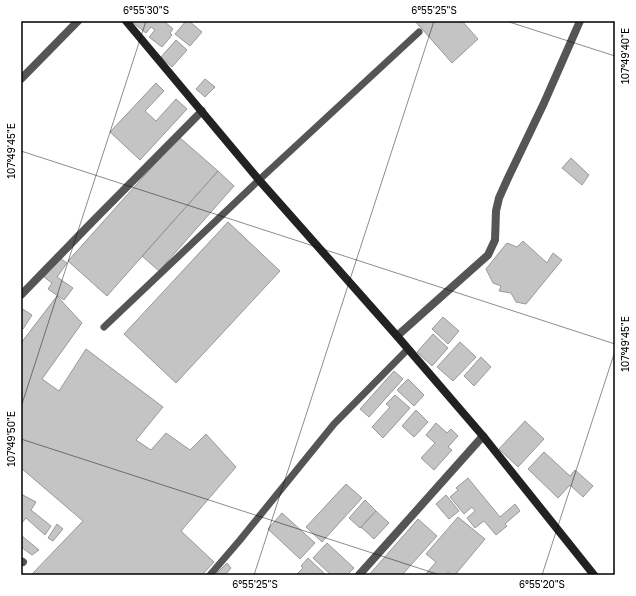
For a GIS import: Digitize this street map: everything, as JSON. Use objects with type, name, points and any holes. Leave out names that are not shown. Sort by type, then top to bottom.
[{"type":"main road","points":[[126,21],[259,180],[483,436],[594,575]]},
{"type":"street","points":[[21,79],[78,21]]},
{"type":"street","points":[[397,336],[488,255],[494,240],[496,211],[499,198],[544,103],[580,21]]},
{"type":"street","points":[[21,295],[94,219],[202,111]]},
{"type":"street","points":[[359,575],[483,436]]},
{"type":"lane","points":[[104,327],[259,180],[419,32]]},
{"type":"lane","points":[[210,575],[334,424],[408,349]]},
{"type":"building","points":[[132,21],[164,21],[173,29],[170,33],[172,35],[162,47],[149,37],[155,30],[151,27],[146,33]]},
{"type":"building","points":[[186,21],[189,21],[202,32],[190,46],[175,34]]},
{"type":"building","points":[[415,21],[462,21],[478,39],[452,63]]},
{"type":"building","points":[[176,40],[187,50],[172,67],[161,57]]},
{"type":"building","points":[[205,79],[215,87],[205,97],[196,89]]},
{"type":"building","points":[[156,83],[164,91],[145,111],[156,121],[176,99],[187,109],[140,160],[110,132]]},
{"type":"building","points":[[179,137],[218,171],[107,296],[68,261]]},
{"type":"building","points":[[571,158],[589,175],[582,185],[562,168]]},
{"type":"building","points":[[218,171],[234,186],[159,271],[142,256]]},
{"type":"building","points":[[228,222],[280,271],[176,383],[124,334]]},
{"type":"building","points":[[523,241],[547,263],[553,253],[562,260],[526,304],[516,302],[511,293],[499,291],[501,286],[493,283],[486,269],[507,243],[517,247]]},
{"type":"building","points":[[58,257],[67,263],[57,277],[73,288],[64,300],[48,289],[52,283],[44,277]]},
{"type":"building","points":[[57,296],[82,323],[42,379],[59,391],[86,349],[163,407],[136,440],[151,450],[166,433],[190,450],[206,434],[236,467],[181,531],[214,562],[202,575],[32,574],[83,521],[21,468],[21,343]]},
{"type":"building","points":[[21,308],[32,315],[23,329],[21,327]]},
{"type":"building","points":[[443,317],[459,331],[448,344],[432,329]]},
{"type":"building","points":[[433,334],[448,348],[432,366],[417,352]]},
{"type":"building","points":[[460,342],[476,357],[453,381],[437,367]]},
{"type":"building","points":[[481,357],[491,367],[474,386],[464,376]]},
{"type":"building","points":[[394,371],[403,379],[369,417],[360,409]]},
{"type":"building","points":[[408,379],[424,395],[414,406],[397,390]]},
{"type":"building","points":[[395,395],[410,408],[383,438],[372,427],[390,407],[386,404]]},
{"type":"building","points":[[416,410],[428,422],[414,437],[402,426]]},
{"type":"building","points":[[525,421],[544,439],[518,467],[499,449]]},
{"type":"building","points":[[436,423],[447,433],[451,429],[458,436],[448,447],[452,450],[434,470],[421,458],[435,443],[426,435]]},
{"type":"building","points":[[544,452],[570,476],[575,470],[593,486],[583,497],[570,485],[558,498],[528,469]]},
{"type":"building","points":[[468,478],[500,517],[515,504],[520,511],[505,524],[507,526],[496,535],[484,521],[475,528],[467,518],[475,511],[472,507],[464,514],[450,497],[458,490],[456,488]]},
{"type":"building","points":[[346,484],[362,498],[322,542],[306,527]]},
{"type":"building","points":[[21,494],[36,502],[31,510],[51,526],[45,535],[26,518],[21,524]]},
{"type":"building","points":[[446,495],[459,511],[449,519],[436,504]]},
{"type":"building","points":[[365,500],[376,511],[360,528],[349,518]]},
{"type":"building","points":[[376,511],[389,523],[374,539],[361,527]]},
{"type":"building","points":[[282,513],[315,543],[300,559],[268,529]]},
{"type":"building","points":[[458,517],[485,539],[455,575],[451,575],[448,572],[446,575],[425,575],[436,562],[426,554]]},
{"type":"building","points":[[418,519],[437,536],[402,575],[369,575]]},
{"type":"building","points":[[57,524],[63,529],[53,541],[48,538]]},
{"type":"building","points":[[22,536],[39,550],[32,555],[21,547]]},
{"type":"building","points":[[327,543],[354,568],[347,575],[331,575],[313,558]]},
{"type":"building","points":[[308,558],[326,575],[296,575],[303,568],[301,566]]},
{"type":"building","points":[[227,563],[231,568],[225,575],[215,575]]}]
